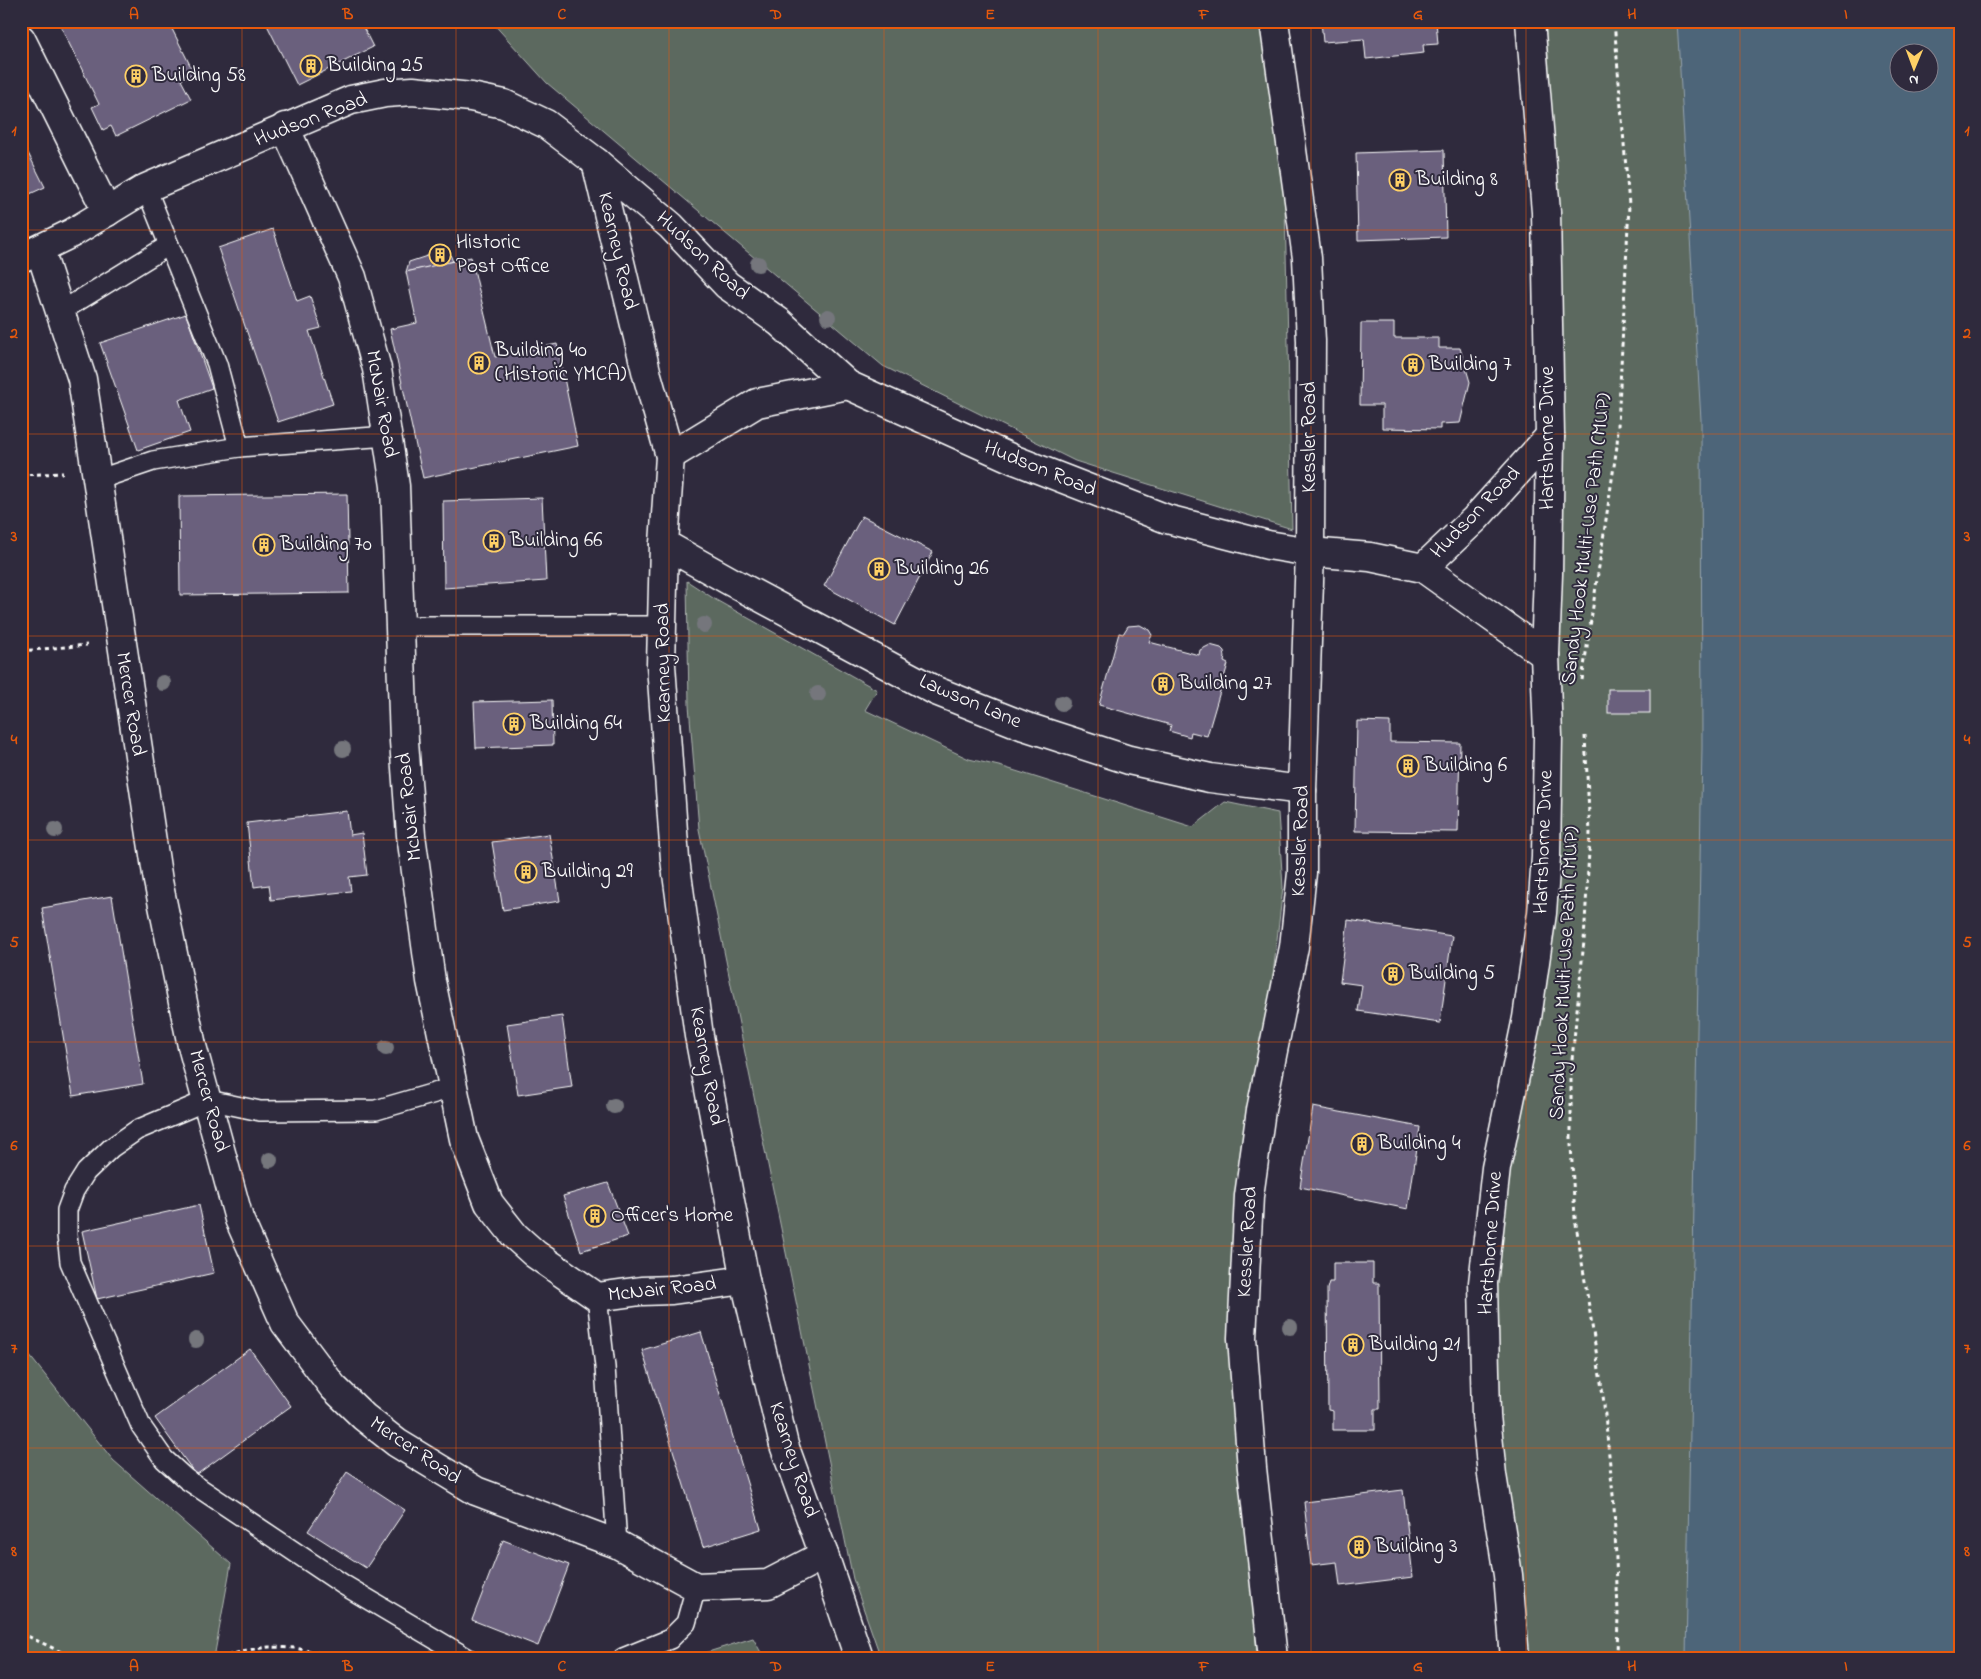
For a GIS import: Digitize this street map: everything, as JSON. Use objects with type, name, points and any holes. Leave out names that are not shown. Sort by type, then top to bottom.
[{"type":"street","name":"Kessler Road","points":[[1273,1658],[1252,1468],[1242,1338],[1249,1196],[1261,1110],[1294,947],[1302,873],[1302,790],[1310,552],[1311,341],[1307,258],[1274,21]]},
{"type":"street","name":"Hartshorne Drive","points":[[1514,1658],[1508,1575],[1492,1475],[1486,1416],[1483,1283],[1496,1168],[1527,1018],[1542,913],[1546,857],[1548,736],[1545,655],[1550,436],[1546,212],[1530,21]]},
{"type":"street","points":[[21,39],[107,212]]},
{"type":"street","name":"Hudson Road","points":[[30,254],[107,212],[146,188],[351,100],[385,93],[413,91],[471,97],[504,104],[546,124],[596,162],[671,226],[727,285],[779,322],[848,385],[1015,460],[1167,519],[1268,545],[1310,552],[1370,557],[1423,568],[1545,655]]},
{"type":"street","name":"McNair Road","points":[[285,128],[352,277],[377,369],[395,486],[404,741],[411,835],[431,981],[464,1139],[490,1203],[515,1236],[534,1254],[597,1296],[672,1290],[745,1280]]},
{"type":"street","name":"Kearney Road","points":[[596,162],[647,375],[670,456],[664,544],[661,665],[675,859],[699,1036],[745,1280],[784,1445],[859,1658]]},
{"type":"street","name":"Mercer Road","points":[[30,254],[60,312],[82,379],[120,641],[158,881],[192,1046],[239,1219],[286,1323],[333,1387],[364,1417],[397,1443],[476,1491],[616,1544],[696,1587]]},
{"type":"street","points":[[670,456],[757,403],[848,385]]},
{"type":"street","name":"Hudson Road","points":[[1423,568],[1475,519],[1550,436]]},
{"type":"street","name":"Lawson Lane","points":[[664,544],[936,691],[1024,726],[1129,760],[1210,778],[1302,790]]},
{"type":"street","points":[[696,1587],[768,1584],[824,1555]]},
{"type":"lane","points":[[146,188],[217,364],[239,447]]},
{"type":"lane","points":[[60,312],[169,245]]},
{"type":"lane","points":[[97,476],[153,461],[239,447],[388,436]]},
{"type":"lane","points":[[399,626],[662,626]]},
{"type":"lane","points":[[452,1088],[376,1110],[260,1111],[208,1100],[137,1130],[111,1148],[86,1172],[74,1191],[68,1210],[66,1235],[70,1262],[141,1426],[164,1459],[186,1480],[344,1585],[467,1658]]},
{"type":"lane","points":[[597,1296],[605,1367],[616,1544]]},
{"type":"lane","points":[[623,1658],[670,1639],[686,1623],[696,1587]]},
{"type":"path","name":"Sandy Hook Multi-Use Path (MUP)","points":[[1582,683],[1617,446],[1629,205],[1614,21]]},
{"type":"path","points":[[21,475],[97,476]]},
{"type":"path","points":[[21,651],[120,641]]},
{"type":"path","name":"Sandy Hook Multi-Use Path (MUP)","points":[[1584,730],[1590,832],[1584,941],[1571,1069],[1571,1145],[1576,1218],[1603,1395],[1614,1505],[1618,1613],[1617,1658]]},
{"type":"path","points":[[21,1633],[74,1658]]},
{"type":"path","points":[[220,1658],[246,1650],[269,1647],[295,1648],[343,1657],[368,1658]]},
{"type":"green space","points":[[491,21],[1281,21],[1292,529],[1075,461],[883,366],[547,83]]},
{"type":"green space","points":[[1543,21],[1691,21],[1736,613],[1688,1658],[1500,1658],[1481,1352],[1550,900],[1550,436],[1545,30]]},
{"type":"green space","points":[[687,581],[716,600],[877,690],[865,710],[969,759],[1003,767],[1193,827],[1225,802],[1278,813],[1283,887],[1235,1308],[1257,1658],[881,1658],[853,1579],[699,829],[689,705]]},
{"type":"green space","points":[[21,1345],[113,1460],[231,1564],[214,1658],[21,1658]]},
{"type":"green space","points":[[753,1638],[764,1658],[689,1658]]},
{"type":"water","points":[[1677,21],[1960,21],[1960,1658],[1686,1658],[1702,747],[1701,420]]},
{"type":"building","name":"Building 58","points":[[58,21],[168,21],[194,73],[181,80],[191,99],[116,136],[111,126],[103,130],[92,107],[99,104]]},
{"type":"building","name":"Building 25","points":[[265,21],[360,21],[373,47],[297,85]]},
{"type":"building","points":[[1321,21],[1436,21],[1438,44],[1423,45],[1424,53],[1366,59],[1364,39],[1323,42]]},
{"type":"building","points":[[21,139],[45,187],[21,198]]},
{"type":"building","name":"Building 8","points":[[1444,150],[1446,237],[1358,240],[1356,153]]},
{"type":"building","points":[[273,229],[297,301],[310,296],[321,328],[309,331],[333,404],[278,422],[218,248]]},
{"type":"building","name":"Historic Post Office","points":[[448,249],[453,262],[406,272],[409,262]]},
{"type":"building","name":"Building 40 (Historic YMCA)","points":[[471,257],[495,357],[557,344],[578,446],[423,478],[390,329],[417,323],[406,272]]},
{"type":"building","points":[[186,314],[212,388],[179,400],[190,432],[138,450],[100,343]]},
{"type":"building","name":"Building 7","points":[[1361,323],[1394,323],[1394,338],[1439,338],[1439,348],[1460,348],[1470,382],[1460,423],[1440,424],[1440,429],[1382,428],[1382,405],[1360,405]]},
{"type":"building","name":"Building 70","points":[[347,494],[349,593],[180,595],[179,496]]},
{"type":"building","name":"Building 66","points":[[542,498],[546,581],[444,588],[443,501]]},
{"type":"building","name":"Building 26","points":[[862,516],[933,552],[895,625],[824,586]]},
{"type":"building","name":"Building 27","points":[[1140,625],[1149,630],[1152,635],[1149,642],[1199,655],[1200,650],[1210,645],[1221,648],[1224,651],[1224,662],[1228,664],[1207,736],[1191,732],[1190,737],[1169,731],[1171,725],[1099,705],[1119,633],[1123,634],[1128,626]]},
{"type":"building","points":[[1608,689],[1650,689],[1650,713],[1608,713]]},
{"type":"building","name":"Building 64","points":[[552,700],[553,745],[476,748],[474,702]]},
{"type":"building","name":"Building 6","points":[[1357,721],[1390,722],[1390,742],[1460,743],[1458,832],[1355,831]]},
{"type":"building","points":[[347,811],[350,835],[362,833],[367,875],[349,877],[351,891],[271,900],[269,885],[254,887],[247,823]]},
{"type":"building","name":"Building 29","points":[[549,834],[560,901],[503,910],[492,842]]},
{"type":"building","points":[[112,896],[143,1084],[73,1096],[42,908]]},
{"type":"building","name":"Building 5","points":[[1348,920],[1452,936],[1440,1023],[1358,1011],[1362,985],[1340,982]]},
{"type":"building","points":[[562,1016],[572,1087],[518,1095],[507,1024]]},
{"type":"building","name":"Building 4","points":[[1313,1107],[1420,1127],[1408,1209],[1300,1187]]},
{"type":"building","name":"Officer's Home","points":[[608,1183],[628,1236],[581,1251],[563,1196]]},
{"type":"building","points":[[199,1205],[214,1273],[97,1299],[82,1231]]},
{"type":"building","name":"Building 21","points":[[1333,1263],[1373,1263],[1373,1283],[1379,1283],[1380,1409],[1375,1409],[1375,1430],[1333,1430],[1333,1411],[1328,1410],[1327,1289],[1329,1282],[1333,1282]]},
{"type":"building","points":[[701,1332],[761,1529],[703,1547],[642,1350]]},
{"type":"building","points":[[250,1349],[291,1406],[196,1475],[155,1418]]},
{"type":"building","points":[[347,1472],[405,1510],[366,1568],[308,1531]]},
{"type":"building","name":"Building 3","points":[[1403,1490],[1413,1577],[1340,1586],[1337,1562],[1311,1565],[1304,1502]]},
{"type":"building","points":[[503,1540],[569,1565],[538,1646],[472,1620]]},
{"type":"place","name":"Building 25","points":[[311,66]]},
{"type":"place","name":"Building 58","points":[[136,76]]},
{"type":"place","name":"Building 8","points":[[1400,180]]},
{"type":"place","name":"Historic Post Office","points":[[440,255]]},
{"type":"place","name":"Building 40 (Historic YMCA)","points":[[479,363]]},
{"type":"place","name":"Building 7","points":[[1413,365]]},
{"type":"place","name":"Building 66","points":[[494,541]]},
{"type":"place","name":"Building 70","points":[[264,545]]},
{"type":"place","name":"Building 26","points":[[879,569]]},
{"type":"place","name":"Building 27","points":[[1163,684]]},
{"type":"place","name":"Building 64","points":[[514,724]]},
{"type":"place","name":"Building 6","points":[[1408,766]]},
{"type":"place","name":"Building 29","points":[[526,872]]},
{"type":"place","name":"Building 5","points":[[1393,974]]},
{"type":"place","name":"Building 4","points":[[1362,1144]]},
{"type":"place","name":"Officer's Home","points":[[595,1216]]},
{"type":"place","name":"Building 21","points":[[1353,1345]]},
{"type":"place","name":"Building 3","points":[[1359,1547]]}]
